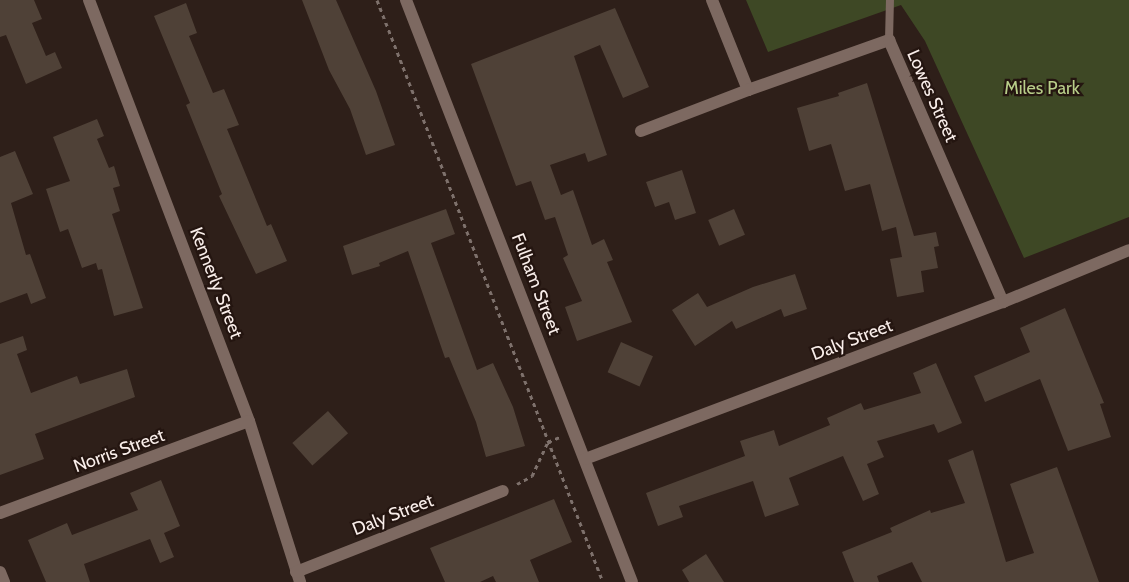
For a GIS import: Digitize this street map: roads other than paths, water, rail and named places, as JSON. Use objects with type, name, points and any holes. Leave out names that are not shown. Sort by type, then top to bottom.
[{"type":"street","name":"Kennerly Street","points":[[90,0],[249,421],[298,577]]},
{"type":"street","name":"Fulham Street","points":[[406,0],[632,582]]},
{"type":"street","points":[[712,0],[748,90]]},
{"type":"street","name":"Lowes Street","points":[[641,131],[748,90],[889,40],[1003,302]]},
{"type":"street","name":"Daly Street","points":[[585,459],[1003,302],[1129,250]]},
{"type":"street","name":"Norris Street","points":[[0,513],[249,421]]},
{"type":"street","name":"Daly Street","points":[[298,577],[503,491]]},
{"type":"street","points":[[0,572],[4,582]]},
{"type":"lane","points":[[889,40],[890,0]]},
{"type":"park label","name":"Miles Park","points":[[1042,88]]}]
